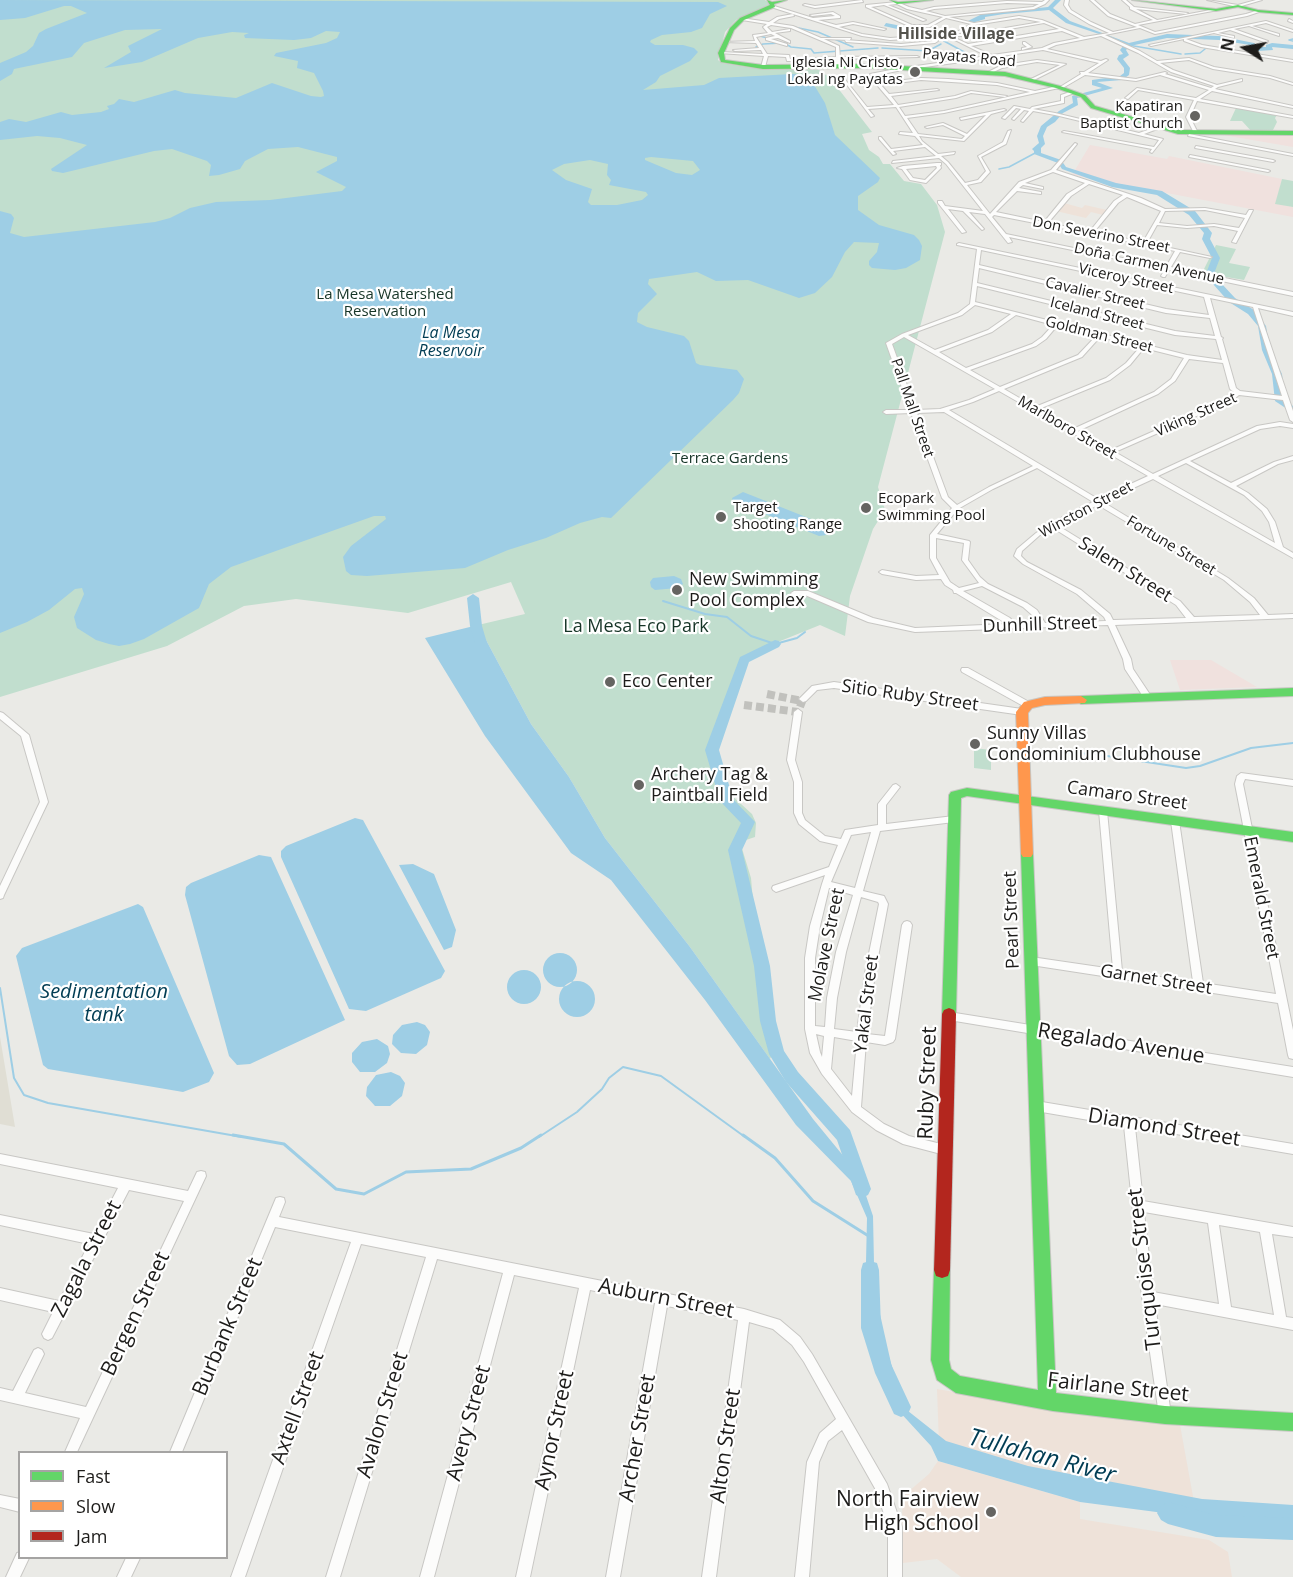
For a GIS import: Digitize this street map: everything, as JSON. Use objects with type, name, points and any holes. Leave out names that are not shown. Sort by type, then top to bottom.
[{"type":"street","points":[[810,0],[805,4],[808,6],[858,1]]},
{"type":"street","points":[[816,0],[823,3],[844,1]]},
{"type":"street","points":[[932,0],[890,2],[867,6],[912,28],[928,26],[945,16],[1034,8],[1046,2]]},
{"type":"street","points":[[979,0],[999,11]]},
{"type":"street","points":[[1067,0],[1066,5],[1070,11],[1113,33]]},
{"type":"street","points":[[1092,0],[1109,15],[1155,33],[1209,22],[1259,6]]},
{"type":"street","points":[[1124,0],[1157,21]]},
{"type":"street","points":[[724,48],[732,29],[742,19],[775,2],[796,15],[862,35],[889,40],[921,37],[936,41],[922,45],[846,41],[832,37],[818,38]]},
{"type":"street","points":[[890,2],[974,24]]},
{"type":"street","points":[[890,2],[924,20]]},
{"type":"street","points":[[923,11],[985,4],[1046,2]]},
{"type":"street","points":[[1133,4],[1259,6],[1291,20]]},
{"type":"street","points":[[1133,4],[1191,15],[1267,42]]},
{"type":"street","points":[[1131,25],[1191,15],[1212,5]]},
{"type":"street","points":[[791,60],[788,60],[788,56],[764,62],[762,49],[755,35],[792,28],[819,18],[839,17],[832,13],[812,14],[819,18]]},
{"type":"street","points":[[785,44],[765,27],[779,18],[796,15]]},
{"type":"street","points":[[954,35],[974,24],[1019,17],[1046,23],[1085,39]]},
{"type":"street","points":[[742,19],[792,28],[818,38],[838,47],[837,61]]},
{"type":"street","points":[[1280,26],[1291,20]]},
{"type":"street","points":[[1151,45],[1266,22],[1293,31]]},
{"type":"street","points":[[835,27],[852,23],[884,29]]},
{"type":"street","points":[[954,35],[969,35],[1046,23]]},
{"type":"street","points":[[1248,25],[1278,35]]},
{"type":"street","points":[[854,32],[867,26]]},
{"type":"street","points":[[1010,242],[990,212],[946,163],[927,146],[872,75],[912,65],[924,66],[1028,52],[1060,43],[1138,28]]},
{"type":"street","points":[[871,36],[884,29]]},
{"type":"street","points":[[968,45],[1063,30]]},
{"type":"street","points":[[1212,32],[1233,38]]},
{"type":"street","points":[[879,56],[884,44],[902,33]]},
{"type":"street","points":[[785,44],[767,39],[790,35]]},
{"type":"street","points":[[954,35],[953,38],[1009,65]]},
{"type":"street","points":[[1103,35],[1172,71],[1217,86]]},
{"type":"street","points":[[846,41],[856,38]]},
{"type":"street","points":[[1188,38],[1203,46],[1291,61],[1292,67]]},
{"type":"street","points":[[724,48],[758,42]]},
{"type":"street","points":[[1004,51],[1030,47],[1024,43]]},
{"type":"street","points":[[1060,43],[1070,46]]},
{"type":"street","points":[[1120,49],[1127,46]]},
{"type":"street","points":[[724,48],[762,49]]},
{"type":"street","name":"Payatas Road","points":[[724,48],[721,59],[725,62],[823,64],[879,56],[912,65],[989,73],[1033,86],[1069,92],[1094,107],[1159,127],[1196,135],[1293,133]]},
{"type":"street","points":[[1023,49],[1028,52]]},
{"type":"street","points":[[1043,49],[1100,62]]},
{"type":"street","points":[[905,117],[1009,97],[1033,86],[1078,57]]},
{"type":"street","points":[[1155,62],[1189,59],[1221,70],[1292,83],[1293,76]]},
{"type":"street","points":[[1023,121],[1031,110],[1063,102],[1081,73],[1106,60]]},
{"type":"street","points":[[989,73],[1009,65],[1042,61],[1065,64]]},
{"type":"street","points":[[878,84],[912,65],[924,66]]},
{"type":"street","points":[[912,65],[989,83],[1033,86]]},
{"type":"street","points":[[912,65],[922,90]]},
{"type":"street","points":[[1081,73],[1136,81],[1172,71]]},
{"type":"street","points":[[1160,74],[1277,109],[1293,117]]},
{"type":"street","points":[[842,78],[872,116]]},
{"type":"street","points":[[1241,80],[1210,89],[1196,101],[1188,117],[1196,135],[1196,147],[1188,158],[1266,173],[1279,149]]},
{"type":"street","points":[[888,95],[937,90]]},
{"type":"street","points":[[1127,98],[1137,90],[1196,101]]},
{"type":"street","points":[[865,108],[897,106],[969,92],[1009,97]]},
{"type":"street","points":[[1004,118],[1014,108],[1069,92]]},
{"type":"street","points":[[1141,97],[1149,92]]},
{"type":"street","points":[[1154,98],[1159,94]]},
{"type":"street","points":[[1170,99],[1277,109],[1293,107]]},
{"type":"street","points":[[1024,106],[1031,110],[1161,139],[1153,150],[1064,132]]},
{"type":"street","points":[[1014,119],[1024,106]]},
{"type":"street","points":[[976,128],[961,119],[1005,110]]},
{"type":"street","points":[[1033,120],[1041,111]]},
{"type":"street","points":[[900,133],[963,140],[990,113]]},
{"type":"street","points":[[927,127],[943,124],[968,136]]},
{"type":"street","points":[[924,136],[931,135],[927,127]]},
{"type":"street","points":[[927,127],[951,139]]},
{"type":"street","points":[[1139,134],[1159,127]]},
{"type":"street","points":[[964,184],[979,181],[988,171],[979,157],[1005,143],[1010,131]]},
{"type":"street","points":[[1196,135],[1279,149],[1293,155]]},
{"type":"street","points":[[880,138],[900,161]]},
{"type":"street","points":[[990,212],[1021,183],[1053,171],[1075,144]]},
{"type":"street","points":[[890,150],[927,146]]},
{"type":"street","points":[[1196,147],[1273,161]]},
{"type":"street","points":[[893,162],[954,153]]},
{"type":"street","points":[[927,181],[912,179],[901,168],[946,163]]},
{"type":"street","points":[[927,181],[939,168],[937,164]]},
{"type":"street","points":[[916,166],[927,181]]},
{"type":"street","points":[[1053,171],[1164,210],[1209,210],[1247,217]]},
{"type":"street","points":[[1016,189],[1040,190],[1021,183]]},
{"type":"street","points":[[1045,224],[1068,195],[1088,183]]},
{"type":"street","points":[[1091,233],[1116,202],[1126,195]]},
{"type":"street","points":[[940,202],[964,232]]},
{"type":"street","name":"Don Severino Street","points":[[946,207],[990,212],[1210,257]]},
{"type":"street","points":[[964,210],[982,229]]},
{"type":"street","points":[[1144,244],[1164,210]]},
{"type":"street","points":[[1234,242],[1251,211]]},
{"type":"street","points":[[1156,224],[1176,227],[1203,225],[1240,230]]},
{"type":"street","name":"Doña Carmen Avenue","points":[[1005,235],[1293,294]]},
{"type":"street","name":"Viceroy Street","points":[[959,244],[1293,314]]},
{"type":"street","points":[[973,303],[979,249]]},
{"type":"street","points":[[1163,276],[1178,251]]},
{"type":"street","name":"Cavalier Street","points":[[978,266],[1166,311],[1213,317]]},
{"type":"street","name":"Iceland Street","points":[[975,284],[1175,333],[1220,338]]},
{"type":"street","points":[[1207,297],[1233,389],[1238,393]]},
{"type":"street","name":"Goldman Street","points":[[973,303],[1187,357],[1226,362]]},
{"type":"street","name":"Pall Mall Street","points":[[956,507],[945,498],[889,343],[960,314],[973,303]]},
{"type":"street","points":[[1255,306],[1292,424]]},
{"type":"street","points":[[935,352],[990,331],[1015,314]]},
{"type":"street","points":[[966,370],[1034,345],[1044,338],[1056,324]]},
{"type":"street","name":"Marlboro Street","points":[[904,335],[1293,556]]},
{"type":"street","points":[[886,412],[945,410],[1080,356],[1099,335]]},
{"type":"street","points":[[1035,410],[1108,378],[1128,364],[1143,346]]},
{"type":"street","points":[[1073,431],[1156,393],[1173,380],[1187,357]]},
{"type":"street","name":"Viking Street","points":[[1111,453],[1231,399],[1238,393],[1285,398]]},
{"type":"street","name":"Fortune Street","points":[[945,410],[1226,579],[1246,594],[1266,617]]},
{"type":"street","name":"Winston Street","points":[[1147,696],[1138,680],[1136,670],[1127,659],[1111,623],[1101,609],[1079,592],[1024,563],[1017,556],[1019,550],[1053,525],[1186,460],[1259,427],[1292,424]]},
{"type":"street","points":[[1232,485],[1276,463],[1293,458]]},
{"type":"street","points":[[1186,460],[1232,485],[1265,510],[1272,522],[1280,549]]},
{"type":"street","points":[[1013,626],[1003,617],[956,591],[942,577],[933,558],[933,535],[956,507],[1037,466]]},
{"type":"street","name":"Salem Street","points":[[1053,525],[1178,603],[1192,620]]},
{"type":"street","points":[[933,535],[967,542],[965,560],[983,584],[1025,605],[1034,612],[1043,625]]},
{"type":"street","points":[[882,572],[916,578],[942,577]]},
{"type":"street","points":[[956,591],[983,584]]},
{"type":"street","name":"Dunhill Street","points":[[794,593],[806,592],[867,618],[905,629],[1293,616]]},
{"type":"street","points":[[965,670],[993,684],[1025,709],[1045,701],[1293,692]]},
{"type":"street","name":"Sitio Ruby Street","points":[[803,699],[815,688],[834,685],[1025,709]]},
{"type":"street","name":"Pearl Street","points":[[1025,709],[1033,1030],[1047,1401]]},
{"type":"street","points":[[798,712],[791,760],[798,782],[798,813],[802,822],[824,839],[842,843]]},
{"type":"street","points":[[0,715],[25,735],[44,802],[0,895]]},
{"type":"street","name":"Emerald Street","points":[[1293,783],[1241,776],[1239,784],[1293,1055]]},
{"type":"street","name":"Molave Street","points":[[826,1071],[834,989],[856,892],[879,829],[882,804],[896,787]]},
{"type":"street","name":"Camaro Street","points":[[957,793],[1026,800],[1293,837]]},
{"type":"street","name":"Ruby Street","points":[[943,1374],[940,1360],[945,1150],[954,798],[957,793]]},
{"type":"street","points":[[1103,811],[1118,974]]},
{"type":"street","points":[[945,1150],[907,1141],[880,1126],[856,1108],[826,1071],[815,1053],[810,1029],[812,942],[826,884],[842,843],[850,831],[954,819]]},
{"type":"street","points":[[1175,821],[1199,987]]},
{"type":"street","points":[[776,888],[831,870]]},
{"type":"street","points":[[826,884],[856,892]]},
{"type":"street","name":"Yakal Street","points":[[856,892],[883,901],[862,1037],[856,1108]]},
{"type":"street","points":[[810,1029],[885,1041],[890,1039],[907,925]]},
{"type":"street","name":"Garnet Street","points":[[1031,961],[1281,999]]},
{"type":"street","name":"Regalado Avenue","points":[[949,1016],[1293,1072]]},
{"type":"street","name":"Diamond Street","points":[[1036,1106],[1293,1149]]},
{"type":"street","name":"Turquoise Street","points":[[1129,1122],[1148,1297],[1165,1415]]},
{"type":"street","points":[[0,1159],[191,1197]]},
{"type":"street","name":"Bergen Street","points":[[71,1451],[201,1176]]},
{"type":"street","name":"Zagala Street","points":[[48,1334],[126,1184]]},
{"type":"street","name":"Burbank Street","points":[[176,1451],[280,1202]]},
{"type":"street","points":[[1137,1205],[1293,1232]]},
{"type":"street","points":[[1213,1218],[1226,1312]]},
{"type":"street","points":[[0,1220],[97,1240]]},
{"type":"street","name":"Auburn Street","points":[[272,1221],[744,1315],[776,1324],[796,1341],[844,1420],[882,1489],[891,1514],[896,1543],[895,1577]]},
{"type":"street","points":[[1148,1297],[1287,1323],[1265,1227]]},
{"type":"street","name":"Axtell Street","points":[[238,1577],[358,1238]]},
{"type":"street","name":"Avalon Street","points":[[333,1577],[433,1253]]},
{"type":"street","name":"Avery Street","points":[[427,1577],[510,1269]]},
{"type":"street","name":"Aynor Street","points":[[523,1577],[586,1284]]},
{"type":"street","points":[[0,1294],[62,1308]]},
{"type":"street","name":"Archer Street","points":[[613,1577],[662,1299]]},
{"type":"street","name":"Alton Street","points":[[709,1577],[744,1315]]},
{"type":"street","points":[[16,1398],[38,1354]]},
{"type":"street","name":"Fairlane Street","points":[[943,1374],[956,1384],[1047,1401],[1165,1415],[1293,1422]]},
{"type":"street","points":[[0,1394],[89,1414]]},
{"type":"street","points":[[802,1577],[813,1462],[824,1437],[844,1420]]},
{"type":"street","points":[[0,1502],[18,1506]]},
{"type":"street","points":[[13,1577],[21,1559]]},
{"type":"street","points":[[124,1577],[132,1559]]},
{"type":"shaded area","points":[[1293,134],[1293,147],[1223,135],[1257,135]]},
{"type":"shaded area","points":[[1090,145],[1167,159],[1169,156],[1282,179],[1276,203],[1293,207],[1293,217],[1072,175]]},
{"type":"shaded area","points":[[1064,203],[1082,208],[1085,205],[1107,210],[1103,215],[1091,212],[1086,218],[1056,211]]},
{"type":"shaded area","points":[[1170,660],[1211,660],[1257,687],[1180,690]]},
{"type":"shaded area","points":[[0,1037],[15,1127],[0,1124]]},
{"type":"shaded area","points":[[937,1389],[1050,1409],[1180,1425],[1194,1502],[1024,1470],[939,1444]]},
{"type":"shaded area","name":"North Fairview High School","points":[[938,1461],[1080,1502],[1080,1519],[1209,1540],[1228,1552],[1232,1577],[961,1577],[937,1559],[903,1563],[902,1497],[929,1474]]},
{"type":"green space","name":"La Mesa Reservoir","points":[[0,0],[765,0],[770,4],[736,20],[725,32],[718,60],[722,63],[752,68],[819,70],[830,78],[872,132],[862,134],[869,150],[879,157],[883,164],[890,164],[904,181],[921,184],[937,205],[945,232],[878,487],[885,510],[873,529],[850,596],[845,636],[820,625],[768,646],[744,660],[712,750],[724,771],[729,793],[752,814],[756,823],[755,837],[740,842],[751,878],[755,924],[779,1040],[770,1059],[690,947],[605,838],[569,777],[531,724],[478,625],[525,614],[511,582],[408,613],[296,599],[244,606],[167,646],[0,697]]},
{"type":"green space","points":[[1236,108],[1277,115],[1275,118],[1277,122],[1272,132],[1252,132],[1242,121],[1230,121]]},
{"type":"green space","points":[[1282,179],[1293,181],[1293,207],[1275,204]]},
{"type":"green space","points":[[1216,245],[1236,249],[1229,263],[1250,267],[1244,280],[1202,273]]},
{"type":"green space","points":[[974,748],[991,750],[991,770],[974,768]]},
{"type":"water","name":"La Mesa Reservoir","points":[[0,0],[718,2],[727,6],[710,14],[702,28],[691,32],[662,35],[651,40],[650,42],[655,45],[683,45],[694,48],[698,52],[690,61],[660,76],[656,82],[643,90],[704,85],[719,78],[808,75],[825,103],[835,135],[880,178],[878,182],[858,196],[858,210],[879,225],[914,235],[922,246],[920,260],[906,268],[895,270],[872,268],[869,261],[877,252],[879,243],[854,242],[845,252],[832,277],[815,293],[799,298],[748,280],[716,281],[697,272],[649,279],[648,284],[657,294],[638,313],[637,322],[647,327],[684,336],[689,341],[696,363],[737,370],[744,379],[739,393],[733,400],[611,518],[602,517],[580,523],[465,568],[367,576],[351,575],[346,571],[343,557],[351,546],[386,519],[385,516],[374,516],[231,567],[209,584],[199,608],[144,639],[130,644],[119,646],[109,644],[96,640],[77,628],[74,617],[84,594],[82,588],[75,589],[49,610],[0,633],[0,211],[11,214],[14,218],[10,233],[24,237],[155,222],[170,218],[190,208],[216,202],[270,200],[342,191],[346,187],[316,172],[337,161],[337,157],[298,147],[268,149],[245,161],[240,169],[219,175],[209,176],[211,165],[207,161],[172,149],[154,151],[63,173],[51,169],[87,145],[60,138],[37,136],[0,140],[0,122],[9,119],[26,122],[61,112],[72,115],[101,112],[109,109],[107,106],[119,99],[134,102],[175,90],[236,98],[272,83],[321,97],[324,96],[323,91],[314,73],[297,68],[298,61],[274,56],[276,53],[326,43],[337,38],[340,32],[326,31],[311,38],[294,40],[245,38],[244,35],[249,33],[232,32],[198,38],[142,62],[104,68],[131,52],[128,46],[162,29],[125,30],[84,43],[72,57],[14,69],[12,74],[0,81],[0,63],[26,52],[33,46],[39,33],[87,13],[71,6],[64,6],[25,18],[0,20]],"holes":[[[651,157],[693,161],[700,170],[692,175],[676,173],[645,160]],[[590,160],[608,164],[607,175],[611,180],[609,185],[646,192],[648,195],[642,200],[617,205],[591,205],[588,202],[592,189],[566,180],[552,170],[564,164]]]},
{"type":"water","points":[[743,492],[831,527],[832,531],[819,536],[733,501],[732,498]]},
{"type":"water","points":[[674,576],[681,579],[683,584],[677,588],[655,590],[651,587],[650,582],[653,578]]},
{"type":"water","points":[[478,625],[531,724],[569,777],[605,838],[690,947],[813,1119],[859,1175],[873,1216],[874,1263],[871,1274],[903,1407],[946,1441],[1028,1466],[1202,1499],[1293,1505],[1293,1529],[1239,1521],[1215,1524],[1164,1513],[1080,1502],[938,1461],[931,1446],[897,1409],[866,1262],[867,1218],[851,1181],[796,1125],[705,1000],[611,880],[571,853],[485,736],[425,638]]},
{"type":"water","points":[[355,818],[363,820],[445,971],[441,978],[366,1011],[349,1009],[281,857],[281,851],[286,846]]},
{"type":"water","points":[[259,855],[271,857],[345,1020],[250,1064],[237,1065],[229,1056],[185,895],[186,887],[191,883]]},
{"type":"water","points":[[413,864],[434,874],[456,930],[452,947],[444,950],[399,865]]},
{"type":"water","name":"Sedimentation tank","points":[[138,904],[143,907],[214,1073],[209,1082],[183,1092],[48,1069],[43,1065],[16,956],[22,948]]},
{"type":"water","points":[[560,953],[572,958],[577,970],[572,982],[560,987],[548,982],[543,970],[548,958]]},
{"type":"water","points":[[524,970],[536,975],[541,987],[536,999],[524,1004],[512,999],[507,987],[512,975]]},
{"type":"water","points":[[577,981],[589,987],[595,999],[589,1011],[577,1017],[565,1011],[559,999],[565,987]]},
{"type":"water","points":[[417,1022],[425,1025],[430,1032],[427,1045],[416,1054],[401,1053],[392,1044],[393,1035],[402,1025]]},
{"type":"water","points":[[377,1039],[388,1046],[390,1054],[387,1063],[375,1072],[360,1072],[352,1062],[352,1053],[362,1042]]},
{"type":"water","points":[[391,1072],[400,1076],[405,1083],[402,1096],[390,1106],[375,1106],[366,1096],[367,1087],[376,1075]]},
{"type":"waterway","points":[[1050,8],[1058,0]]},
{"type":"waterway","points":[[969,22],[983,18],[982,16],[1004,12],[1050,8]]},
{"type":"waterway","points":[[1050,8],[1068,22],[1104,34]]},
{"type":"waterway","points":[[886,25],[906,29],[953,31]]},
{"type":"waterway","points":[[794,27],[818,32],[853,47]]},
{"type":"waterway","points":[[760,36],[767,38]]},
{"type":"waterway","points":[[1107,36],[1128,45]]},
{"type":"waterway","points":[[1128,45],[1167,36],[1219,38],[1252,44],[1258,49],[1271,49],[1268,46],[1272,45],[1293,47]]},
{"type":"waterway","points":[[1293,39],[1289,40],[1293,41]]},
{"type":"waterway","points":[[944,41],[977,59]]},
{"type":"waterway","points":[[756,47],[763,44],[781,43]]},
{"type":"waterway","points":[[784,43],[791,47],[811,49],[814,53],[878,48]]},
{"type":"waterway","points":[[882,48],[928,51],[941,44]]},
{"type":"waterway","points":[[1128,45],[1181,54]]},
{"type":"waterway","points":[[1059,161],[1037,154],[1038,149],[1035,149],[1042,144],[1040,136],[1044,126],[1053,121],[1061,112],[1076,104],[1074,97],[1110,88],[1094,84],[1094,81],[1122,78],[1127,74],[1127,68],[1120,59],[1121,56],[1126,55],[1123,50],[1128,45]]},
{"type":"waterway","points":[[1185,54],[1200,53],[1205,49]]},
{"type":"waterway","points":[[999,169],[1009,167],[1037,152]]},
{"type":"waterway","points":[[1061,164],[1064,168],[1115,185],[1159,193],[1192,213],[1208,233],[1206,239],[1216,258],[1211,271],[1217,284],[1232,300],[1251,312],[1262,326],[1266,350],[1277,374],[1280,401],[1293,410]]},
{"type":"waterway","points":[[457,569],[459,576]]},
{"type":"waterway","points":[[473,598],[476,626],[481,643]]},
{"type":"waterway","points":[[663,601],[705,614],[727,617],[751,636],[775,644],[797,638],[805,632]]},
{"type":"waterway","points":[[775,644],[744,660],[712,750],[727,801],[748,822],[735,850],[762,966],[768,1021],[777,1054],[792,1077],[844,1136],[862,1189]]},
{"type":"waterway","points":[[1040,752],[1094,754],[1186,768],[1200,766],[1251,748],[1293,743]]},
{"type":"waterway","points":[[0,988],[14,1078],[24,1095],[48,1103],[242,1137]]},
{"type":"waterway","points":[[539,1137],[577,1112],[602,1089],[609,1078],[623,1067],[661,1076],[745,1137]]},
{"type":"waterway","points":[[233,1135],[284,1144],[336,1189],[364,1194],[406,1172],[471,1169],[521,1148],[541,1135]]},
{"type":"waterway","points":[[743,1135],[775,1158],[813,1201],[867,1235]]},
{"type":"waterway","name":"Tullahan River","points":[[870,1270],[871,1328],[882,1366],[901,1407]]},
{"type":"waterway","name":"Tullahan River","points":[[1168,1513],[1216,1526],[1293,1529]]},
{"type":"tunnel","points":[[767,694],[802,701]]},
{"type":"tunnel","points":[[744,705],[798,712],[803,699]]},
{"type":"traffic: fast","points":[[769,0],[773,6],[742,19],[732,29],[721,53],[723,61],[763,67],[867,66],[1005,74],[1058,87],[1083,96],[1093,107],[1178,132],[1293,133]]},
{"type":"traffic: fast","points":[[773,3],[785,0]]},
{"type":"traffic: fast","points":[[892,0],[897,3],[931,0]]},
{"type":"traffic: fast","points":[[1134,0],[1216,10],[1238,6],[1258,11],[1293,14]]},
{"type":"traffic: fast","points":[[1081,700],[1293,692]]},
{"type":"traffic: fast","points":[[949,1014],[955,795],[967,792],[1293,837]]},
{"type":"traffic: fast","points":[[1027,854],[1047,1401]]},
{"type":"traffic: fast","points":[[942,1270],[940,1360],[943,1374],[956,1384],[1053,1402],[1165,1415],[1293,1422]]},
{"type":"traffic: slow","points":[[1027,854],[1022,712],[1028,705],[1045,701],[1081,700]]},
{"type":"traffic: jam","points":[[942,1270],[949,1014]]},
{"type":"place","name":"Iglesia Ni Cristo, Lokal ng Payatas","points":[[915,72]]},
{"type":"place","name":"Kapatiran Baptist Church","points":[[1195,116]]},
{"type":"place","name":"Ecopark Swimming Pool","points":[[866,508]]},
{"type":"place","name":"Target Shooting Range","points":[[721,517]]},
{"type":"place","name":"New Swimming Pool Complex","points":[[677,590]]},
{"type":"place","name":"Eco Center","points":[[610,682]]},
{"type":"place","name":"Sunny Villas Condominium Clubhouse","points":[[975,744]]},
{"type":"place","name":"Archery Tag & Paintball Field","points":[[639,785]]},
{"type":"place","name":"North Fairview High School","points":[[991,1512]]},
{"type":"district","name":"Hillside Village","points":[[956,34]]},
{"type":"park label","name":"La Mesa Watershed Reservation","points":[[385,304]]},
{"type":"park label","name":"Terrace Gardens","points":[[730,459]]},
{"type":"park label","name":"La Mesa Eco Park","points":[[636,627]]}]
